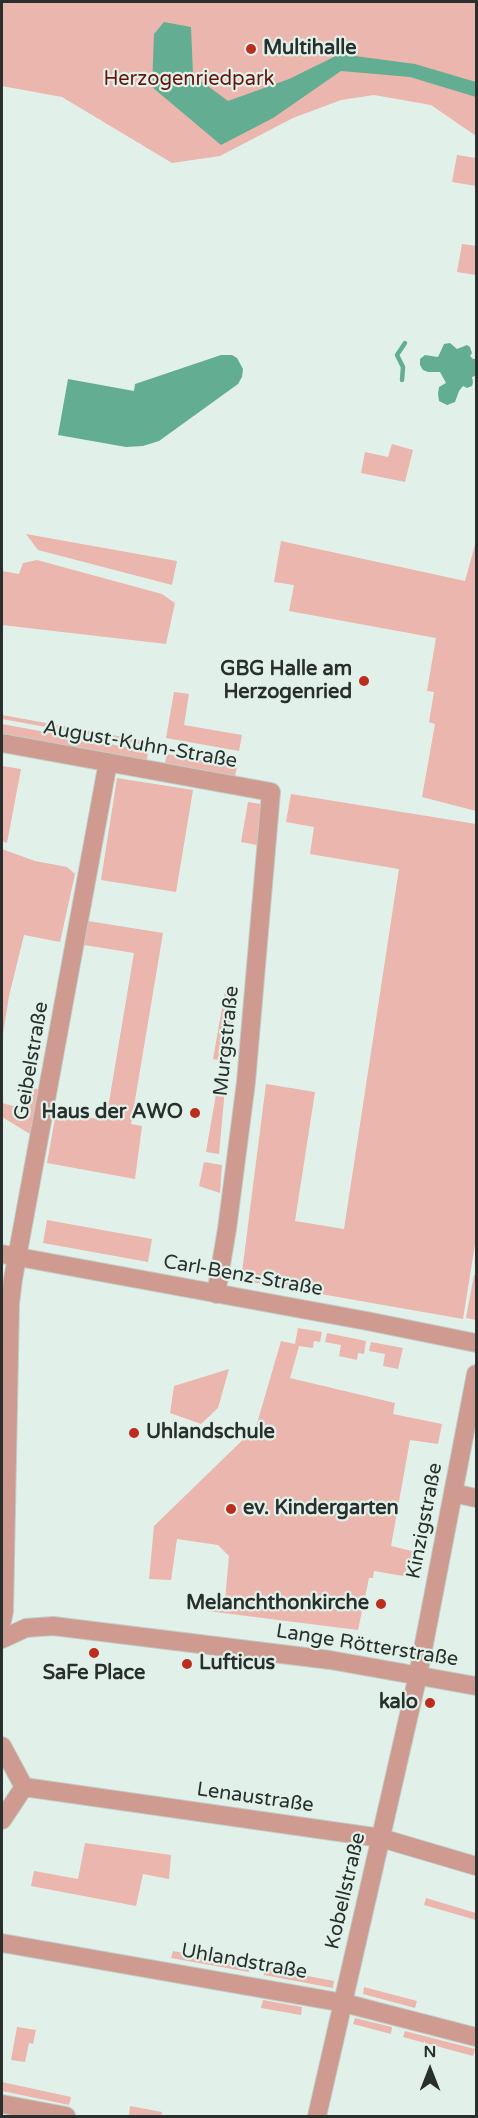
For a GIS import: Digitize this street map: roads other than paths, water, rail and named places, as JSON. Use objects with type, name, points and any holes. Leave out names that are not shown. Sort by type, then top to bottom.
[{"type":"street","name":"August-Kuhn-Straße","points":[[2,743],[271,792]]},
{"type":"street","name":"Geibelstraße","points":[[2,1621],[4,1611],[5,1409],[11,1261],[108,762]]},
{"type":"street","name":"Murgstraße","points":[[216,1294],[246,1082],[271,792]]},
{"type":"street","name":"Carl-Benz-Straße","points":[[11,1261],[216,1294],[477,1343]]},
{"type":"street","name":"Kinzigstraße","points":[[418,1676],[477,1374]]},
{"type":"street","points":[[453,1493],[477,1498]]},
{"type":"street","name":"Lange Rötterstraße","points":[[2,1639],[26,1628],[53,1626],[330,1660],[477,1686]]},
{"type":"street","name":"Kobellstraße","points":[[317,2116],[418,1676]]},
{"type":"street","points":[[2,1746],[24,1787],[2,1820]]},
{"type":"street","name":"Lenaustraße","points":[[24,1787],[381,1838],[477,1866]]},
{"type":"street","name":"Uhlandstraße","points":[[2,1943],[344,2003],[477,2037]]},
{"type":"street","points":[[2,2104],[66,2116]]},
{"type":"waterway","points":[[402,380],[403,367],[397,355],[405,343]]},
{"type":"place","name":"Multihalle","points":[[251,49]]},
{"type":"place","name":"GBG Halle am Herzogenried","points":[[364,681]]},
{"type":"place","name":"Haus der AWO","points":[[195,1113]]},
{"type":"place","name":"Uhlandschule","points":[[134,1433]]},
{"type":"place","name":"ev. Kindergarten","points":[[231,1509]]},
{"type":"place","name":"Melanchthonkirche","points":[[381,1604]]},
{"type":"place","name":"SaFe Place","points":[[94,1653]]},
{"type":"place","name":"Lufticus","points":[[187,1664]]},
{"type":"place","name":"kalo","points":[[430,1703]]},
{"type":"park label","name":"Herzogenriedpark","points":[[189,80]]}]
